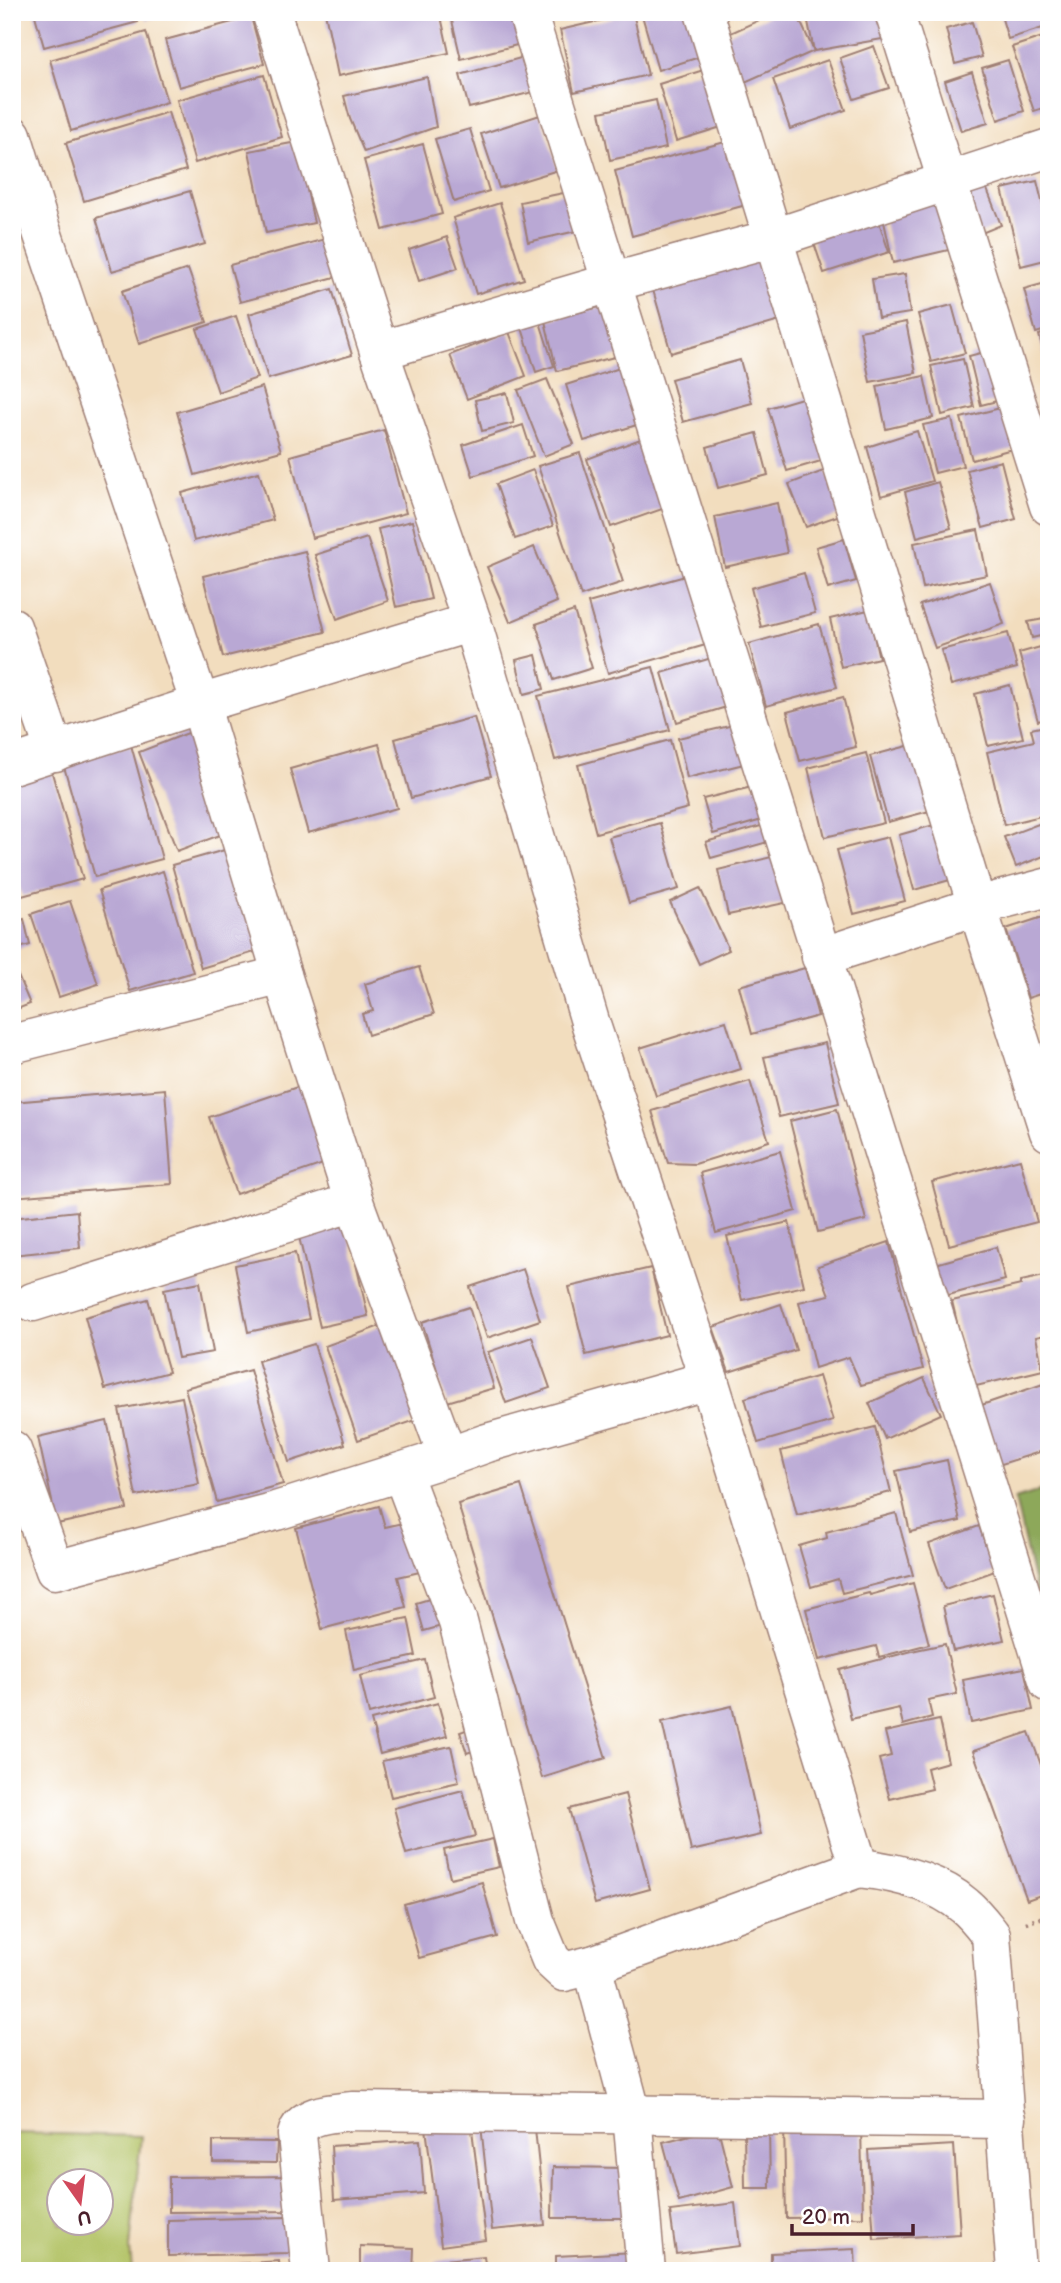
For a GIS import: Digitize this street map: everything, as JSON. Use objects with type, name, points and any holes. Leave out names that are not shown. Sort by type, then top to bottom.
[{"type":"street","points":[[271,12],[379,351],[472,622],[591,1025],[709,1380],[859,1868]]},
{"type":"street","points":[[527,12],[1049,1683]]},
{"type":"street","points":[[704,12],[977,906],[1049,1132]]},
{"type":"street","points":[[894,12],[1049,506]]},
{"type":"street","points":[[12,135],[200,704],[354,1202],[448,1457]]},
{"type":"street","points":[[379,351],[774,239],[1049,148]]},
{"type":"street","points":[[12,765],[200,704],[472,622]]},
{"type":"street","points":[[12,627],[55,752]]},
{"type":"street","points":[[821,957],[977,906],[1049,887]]},
{"type":"street","points":[[12,1044],[282,975]]},
{"type":"street","points":[[33,1302],[354,1202]]},
{"type":"street","points":[[12,1450],[55,1570],[276,1511],[402,1473],[487,1443],[709,1380]]},
{"type":"street","points":[[402,1473],[458,1622],[535,1921],[551,1960],[564,1972],[592,1965],[859,1868],[890,1872],[940,1888],[966,1907],[991,1935],[1016,2271]]},
{"type":"street","points":[[592,1965],[632,2115],[646,2271]]},
{"type":"street","points":[[311,2271],[297,2135],[299,2128],[315,2117],[353,2111],[1006,2119]]},
{"type":"green space","points":[[1049,1488],[1049,1590],[1036,1594],[1015,1499]]},
{"type":"green space","points":[[12,2133],[141,2136],[130,2248],[132,2271],[12,2271]]},
{"type":"building","points":[[34,12],[135,12],[138,22],[44,47]]},
{"type":"building","points":[[145,12],[172,12],[172,13],[146,20]]},
{"type":"building","points":[[325,12],[440,12],[449,53],[338,76]]},
{"type":"building","points":[[450,12],[513,12],[521,44],[461,59]]},
{"type":"building","points":[[641,12],[694,12],[706,55],[658,70]]},
{"type":"building","points":[[777,12],[796,12],[814,51],[745,82],[724,36]]},
{"type":"building","points":[[806,12],[884,12],[888,38],[814,51]]},
{"type":"building","points":[[939,12],[965,12],[965,13],[941,20]]},
{"type":"building","points":[[1000,12],[1049,12],[1049,26],[1008,39]]},
{"type":"building","points":[[633,13],[648,75],[574,92],[560,30]]},
{"type":"building","points":[[251,17],[264,64],[179,87],[165,40]]},
{"type":"building","points":[[972,22],[982,57],[955,64],[946,29]]},
{"type":"building","points":[[146,32],[167,102],[71,131],[50,60]]},
{"type":"building","points":[[1049,35],[1049,106],[1034,111],[1012,47]]},
{"type":"building","points":[[874,46],[889,88],[854,99],[840,58]]},
{"type":"building","points":[[524,57],[533,92],[469,108],[460,75]]},
{"type":"building","points":[[828,60],[846,110],[790,129],[773,79]]},
{"type":"building","points":[[1008,60],[1024,111],[998,120],[982,68]]},
{"type":"building","points":[[713,67],[731,124],[676,141],[659,84]]},
{"type":"building","points":[[972,72],[988,123],[961,131],[945,81]]},
{"type":"building","points":[[264,75],[282,137],[195,163],[177,100]]},
{"type":"building","points":[[427,77],[436,127],[364,152],[344,96]]},
{"type":"building","points":[[656,100],[666,148],[610,160],[600,112]]},
{"type":"building","points":[[168,112],[186,170],[84,201],[66,143]]},
{"type":"building","points":[[540,115],[558,170],[499,188],[481,134]]},
{"type":"building","points":[[470,129],[489,191],[454,202],[435,139]]},
{"type":"building","points":[[729,141],[746,205],[632,236],[615,171]]},
{"type":"building","points":[[297,142],[314,223],[266,233],[249,151]]},
{"type":"building","points":[[423,144],[442,214],[383,230],[364,160]]},
{"type":"building","points":[[983,179],[1001,225],[977,235],[959,188]]},
{"type":"building","points":[[1037,181],[1049,230],[1049,259],[1021,266],[1002,189]]},
{"type":"building","points":[[190,191],[205,244],[112,271],[96,218]]},
{"type":"building","points":[[573,191],[581,230],[528,242],[520,202]]},
{"type":"building","points":[[944,194],[957,248],[893,263],[881,208]]},
{"type":"building","points":[[500,203],[524,279],[476,294],[453,218]]},
{"type":"building","points":[[877,216],[889,252],[824,273],[812,237]]},
{"type":"building","points":[[447,237],[458,268],[419,281],[409,250]]},
{"type":"building","points":[[329,238],[339,276],[240,302],[230,265]]},
{"type":"building","points":[[763,250],[783,320],[671,353],[651,283]]},
{"type":"building","points":[[188,269],[207,322],[139,344],[122,291]]},
{"type":"building","points":[[905,274],[910,313],[878,318],[872,279]]},
{"type":"building","points":[[1049,282],[1049,329],[1036,333],[1024,289]]},
{"type":"building","points":[[332,289],[352,355],[268,379],[249,314]]},
{"type":"building","points":[[611,304],[623,355],[557,371],[545,321]]},
{"type":"building","points":[[952,305],[965,353],[931,362],[918,314]]},
{"type":"building","points":[[236,316],[257,378],[218,392],[197,329]]},
{"type":"building","points":[[539,319],[554,366],[536,372],[521,325]]},
{"type":"building","points":[[906,322],[916,373],[870,382],[860,331]]},
{"type":"building","points":[[509,332],[526,376],[467,399],[450,355]]},
{"type":"building","points":[[1049,332],[1049,368],[1048,369],[1039,335]]},
{"type":"building","points":[[992,350],[1005,399],[981,405],[969,356]]},
{"type":"building","points":[[963,359],[974,407],[942,415],[931,366]]},
{"type":"building","points":[[740,360],[752,403],[683,422],[671,379]]},
{"type":"building","points":[[623,367],[640,424],[584,441],[566,385]]},
{"type":"building","points":[[924,376],[933,418],[886,429],[877,386]]},
{"type":"building","points":[[547,379],[574,444],[544,456],[518,390]]},
{"type":"building","points":[[262,387],[281,451],[195,475],[177,412]]},
{"type":"building","points":[[507,393],[514,423],[482,431],[475,400]]},
{"type":"building","points":[[812,395],[831,458],[787,471],[768,408]]},
{"type":"building","points":[[1012,405],[1023,446],[972,460],[961,418]]},
{"type":"building","points":[[952,419],[963,466],[935,473],[923,425]]},
{"type":"building","points":[[523,425],[533,456],[473,476],[463,445]]},
{"type":"building","points":[[384,430],[406,513],[312,538],[290,456]]},
{"type":"building","points":[[917,431],[932,481],[881,496],[867,447]]},
{"type":"building","points":[[757,433],[768,475],[718,488],[707,447]]},
{"type":"building","points":[[643,438],[668,507],[611,527],[587,459]]},
{"type":"building","points":[[580,453],[623,582],[581,596],[538,466]]},
{"type":"building","points":[[1001,461],[1016,519],[983,528],[967,470]]},
{"type":"building","points":[[533,470],[553,526],[515,539],[496,484]]},
{"type":"building","points":[[826,470],[843,514],[806,527],[789,484]]},
{"type":"building","points":[[259,472],[273,520],[194,541],[182,493]]},
{"type":"building","points":[[938,482],[951,528],[917,537],[905,492]]},
{"type":"building","points":[[777,503],[787,553],[725,567],[715,517]]},
{"type":"building","points":[[412,521],[431,599],[396,607],[378,529]]},
{"type":"building","points":[[978,530],[987,575],[923,588],[914,543]]},
{"type":"building","points":[[367,538],[388,601],[337,619],[315,555]]},
{"type":"building","points":[[844,539],[856,581],[828,589],[816,547]]},
{"type":"building","points":[[534,547],[557,602],[510,622],[487,567]]},
{"type":"building","points":[[305,551],[325,632],[223,657],[203,576]]},
{"type":"building","points":[[696,573],[716,642],[608,673],[588,603]]},
{"type":"building","points":[[804,573],[815,613],[761,627],[751,588]]},
{"type":"building","points":[[990,582],[1004,624],[935,648],[920,605]]},
{"type":"building","points":[[868,610],[879,658],[841,667],[830,619]]},
{"type":"building","points":[[574,611],[592,668],[554,680],[536,624]]},
{"type":"building","points":[[1049,618],[1049,634],[1032,638],[1028,622]]},
{"type":"building","points":[[819,624],[837,687],[766,706],[749,644]]},
{"type":"building","points":[[1008,633],[1017,668],[951,685],[941,650]]},
{"type":"building","points":[[1044,646],[1049,663],[1049,718],[1038,721],[1019,653]]},
{"type":"building","points":[[536,655],[544,689],[524,694],[516,660]]},
{"type":"building","points":[[718,656],[733,705],[677,722],[662,673]]},
{"type":"building","points":[[653,667],[670,730],[555,760],[538,696]]},
{"type":"building","points":[[12,671],[22,708],[12,711]]},
{"type":"building","points":[[1010,685],[1023,738],[988,746],[975,694]]},
{"type":"building","points":[[843,697],[856,747],[800,761],[787,712]]},
{"type":"building","points":[[474,717],[491,776],[411,798],[395,739]]},
{"type":"building","points":[[738,724],[748,763],[687,778],[678,738]]},
{"type":"building","points":[[1049,725],[1049,814],[1004,825],[987,752],[1034,741],[1031,729]]},
{"type":"building","points":[[193,731],[231,831],[177,851],[139,752]]},
{"type":"building","points":[[670,740],[688,808],[596,833],[578,765]]},
{"type":"building","points":[[919,743],[937,809],[888,822],[870,756]]},
{"type":"building","points":[[379,744],[397,808],[308,833],[290,769]]},
{"type":"building","points":[[131,745],[162,859],[95,877],[63,763]]},
{"type":"building","points":[[866,753],[884,823],[825,837],[808,768]]},
{"type":"building","points":[[50,766],[83,879],[22,896],[12,861],[12,777]]},
{"type":"building","points":[[760,785],[769,818],[713,834],[703,799]]},
{"type":"building","points":[[1049,820],[1049,854],[1016,867],[1004,837]]},
{"type":"building","points":[[778,821],[782,838],[711,858],[706,842]]},
{"type":"building","points":[[660,823],[679,889],[629,903],[609,837]]},
{"type":"building","points":[[941,823],[957,878],[914,890],[899,835]]},
{"type":"building","points":[[888,837],[905,901],[854,914],[837,850]]},
{"type":"building","points":[[235,847],[265,949],[201,968],[172,865]]},
{"type":"building","points":[[784,854],[794,901],[728,915],[718,870]]},
{"type":"building","points":[[163,871],[193,972],[130,991],[99,890]]},
{"type":"building","points":[[700,888],[729,950],[699,964],[670,902]]},
{"type":"building","points":[[70,901],[98,984],[59,997],[31,914]]},
{"type":"building","points":[[1049,915],[1049,991],[1028,998],[1006,929]]},
{"type":"building","points":[[24,919],[30,945],[12,950],[12,922]]},
{"type":"building","points":[[12,962],[30,1004],[12,1011]]},
{"type":"building","points":[[419,967],[434,1014],[368,1035],[362,1014],[373,1011],[365,984]]},
{"type":"building","points":[[805,968],[818,1016],[752,1034],[739,986]]},
{"type":"building","points":[[726,1021],[741,1069],[656,1096],[640,1048]]},
{"type":"building","points":[[825,1043],[839,1103],[779,1117],[764,1057]]},
{"type":"building","points":[[750,1081],[769,1141],[695,1164],[668,1163],[652,1111]]},
{"type":"building","points":[[309,1083],[335,1160],[236,1194],[209,1117]]},
{"type":"building","points":[[165,1089],[172,1184],[12,1197],[12,1102]]},
{"type":"building","points":[[837,1109],[866,1220],[818,1232],[790,1121]]},
{"type":"building","points":[[780,1151],[796,1211],[716,1233],[700,1173]]},
{"type":"building","points":[[1020,1159],[1037,1222],[949,1245],[932,1182]]},
{"type":"building","points":[[77,1211],[80,1248],[12,1255],[12,1218]]},
{"type":"building","points":[[789,1222],[804,1286],[742,1300],[727,1236]]},
{"type":"building","points":[[347,1225],[368,1316],[320,1327],[299,1237]]},
{"type":"building","points":[[889,1242],[923,1369],[861,1385],[849,1357],[815,1368],[799,1302],[829,1295],[818,1266]]},
{"type":"building","points":[[996,1247],[1005,1280],[941,1297],[932,1265]]},
{"type":"building","points":[[295,1253],[309,1319],[248,1332],[235,1265]]},
{"type":"building","points":[[651,1268],[667,1335],[586,1355],[569,1287]]},
{"type":"building","points":[[523,1269],[540,1320],[487,1338],[470,1287]]},
{"type":"building","points":[[1049,1275],[1049,1334],[1036,1337],[1043,1370],[972,1387],[952,1301],[1021,1285],[1021,1281]]},
{"type":"building","points":[[200,1282],[213,1352],[178,1358],[164,1289]]},
{"type":"building","points":[[148,1299],[169,1372],[105,1389],[85,1317]]},
{"type":"building","points":[[781,1304],[796,1350],[729,1372],[713,1327]]},
{"type":"building","points":[[469,1307],[494,1388],[447,1402],[422,1322]]},
{"type":"building","points":[[391,1322],[425,1417],[358,1440],[325,1346]]},
{"type":"building","points":[[532,1337],[550,1388],[506,1403],[488,1352]]},
{"type":"building","points":[[314,1344],[345,1444],[289,1462],[258,1361]]},
{"type":"building","points":[[250,1370],[283,1484],[217,1502],[185,1388]]},
{"type":"building","points":[[819,1376],[833,1421],[758,1443],[745,1398]]},
{"type":"building","points":[[924,1378],[941,1414],[885,1439],[869,1403]]},
{"type":"building","points":[[1049,1382],[1049,1449],[992,1467],[973,1408]]},
{"type":"building","points":[[182,1397],[199,1484],[136,1496],[119,1409]]},
{"type":"building","points":[[107,1421],[127,1509],[57,1524],[38,1437]]},
{"type":"building","points":[[875,1427],[891,1492],[797,1515],[781,1451]]},
{"type":"building","points":[[947,1460],[960,1521],[910,1532],[896,1471]]},
{"type":"building","points":[[521,1485],[606,1758],[542,1778],[458,1504]]},
{"type":"building","points":[[379,1506],[385,1527],[412,1521],[424,1571],[398,1577],[406,1607],[322,1629],[296,1528]]},
{"type":"building","points":[[896,1513],[913,1575],[842,1593],[838,1579],[811,1587],[799,1546],[827,1538],[826,1532]]},
{"type":"building","points":[[979,1526],[995,1571],[945,1589],[929,1544]]},
{"type":"building","points":[[913,1583],[929,1644],[879,1657],[876,1646],[819,1660],[806,1609]]},
{"type":"building","points":[[993,1594],[1004,1640],[953,1651],[943,1606]]},
{"type":"building","points":[[436,1597],[445,1625],[424,1631],[416,1603]]},
{"type":"building","points":[[408,1618],[416,1656],[354,1670],[346,1631]]},
{"type":"building","points":[[945,1644],[957,1694],[928,1700],[932,1717],[903,1725],[899,1708],[851,1719],[840,1670]]},
{"type":"building","points":[[425,1660],[434,1697],[369,1714],[360,1676]]},
{"type":"building","points":[[1024,1668],[1033,1710],[971,1723],[963,1680]]},
{"type":"building","points":[[438,1703],[447,1736],[380,1754],[371,1720]]},
{"type":"building","points":[[732,1706],[761,1835],[691,1851],[662,1722]]},
{"type":"building","points":[[939,1720],[948,1762],[927,1768],[932,1789],[890,1799],[879,1759],[891,1756],[885,1732]]},
{"type":"building","points":[[477,1726],[484,1747],[467,1753],[460,1732]]},
{"type":"building","points":[[1029,1732],[1049,1787],[1049,1892],[1027,1900],[973,1751]]},
{"type":"building","points":[[451,1746],[459,1782],[391,1797],[382,1761]]},
{"type":"building","points":[[463,1790],[475,1836],[406,1854],[394,1808]]},
{"type":"building","points":[[625,1794],[650,1889],[595,1904],[569,1809]]},
{"type":"building","points":[[493,1839],[499,1867],[450,1878],[444,1850]]},
{"type":"building","points":[[482,1882],[497,1937],[419,1958],[404,1904]]},
{"type":"building","points":[[534,2119],[545,2225],[492,2230],[481,2125]]},
{"type":"building","points":[[471,2122],[486,2240],[441,2246],[426,2128]]},
{"type":"building","points":[[861,2126],[863,2217],[786,2218],[784,2127]]},
{"type":"building","points":[[744,2127],[769,2127],[770,2188],[745,2188]]},
{"type":"building","points":[[718,2128],[733,2187],[679,2202],[663,2142]]},
{"type":"building","points":[[420,2140],[424,2193],[334,2200],[331,2146]]},
{"type":"building","points":[[213,2141],[277,2142],[276,2163],[213,2162]]},
{"type":"building","points":[[954,2145],[960,2234],[874,2239],[868,2150]]},
{"type":"building","points":[[553,2167],[629,2168],[629,2218],[552,2218]]},
{"type":"building","points":[[295,2176],[295,2211],[169,2212],[169,2177]]},
{"type":"building","points":[[735,2203],[740,2246],[676,2254],[670,2211]]},
{"type":"building","points":[[289,2217],[290,2253],[168,2256],[168,2220]]},
{"type":"building","points":[[360,2246],[414,2248],[413,2271],[360,2271]]},
{"type":"building","points":[[855,2249],[856,2271],[771,2271],[771,2253]]},
{"type":"building","points":[[636,2252],[637,2271],[556,2271],[556,2256]]},
{"type":"building","points":[[484,2256],[486,2271],[437,2271],[436,2261]]},
{"type":"building","points":[[279,2261],[280,2271],[165,2269]]}]
